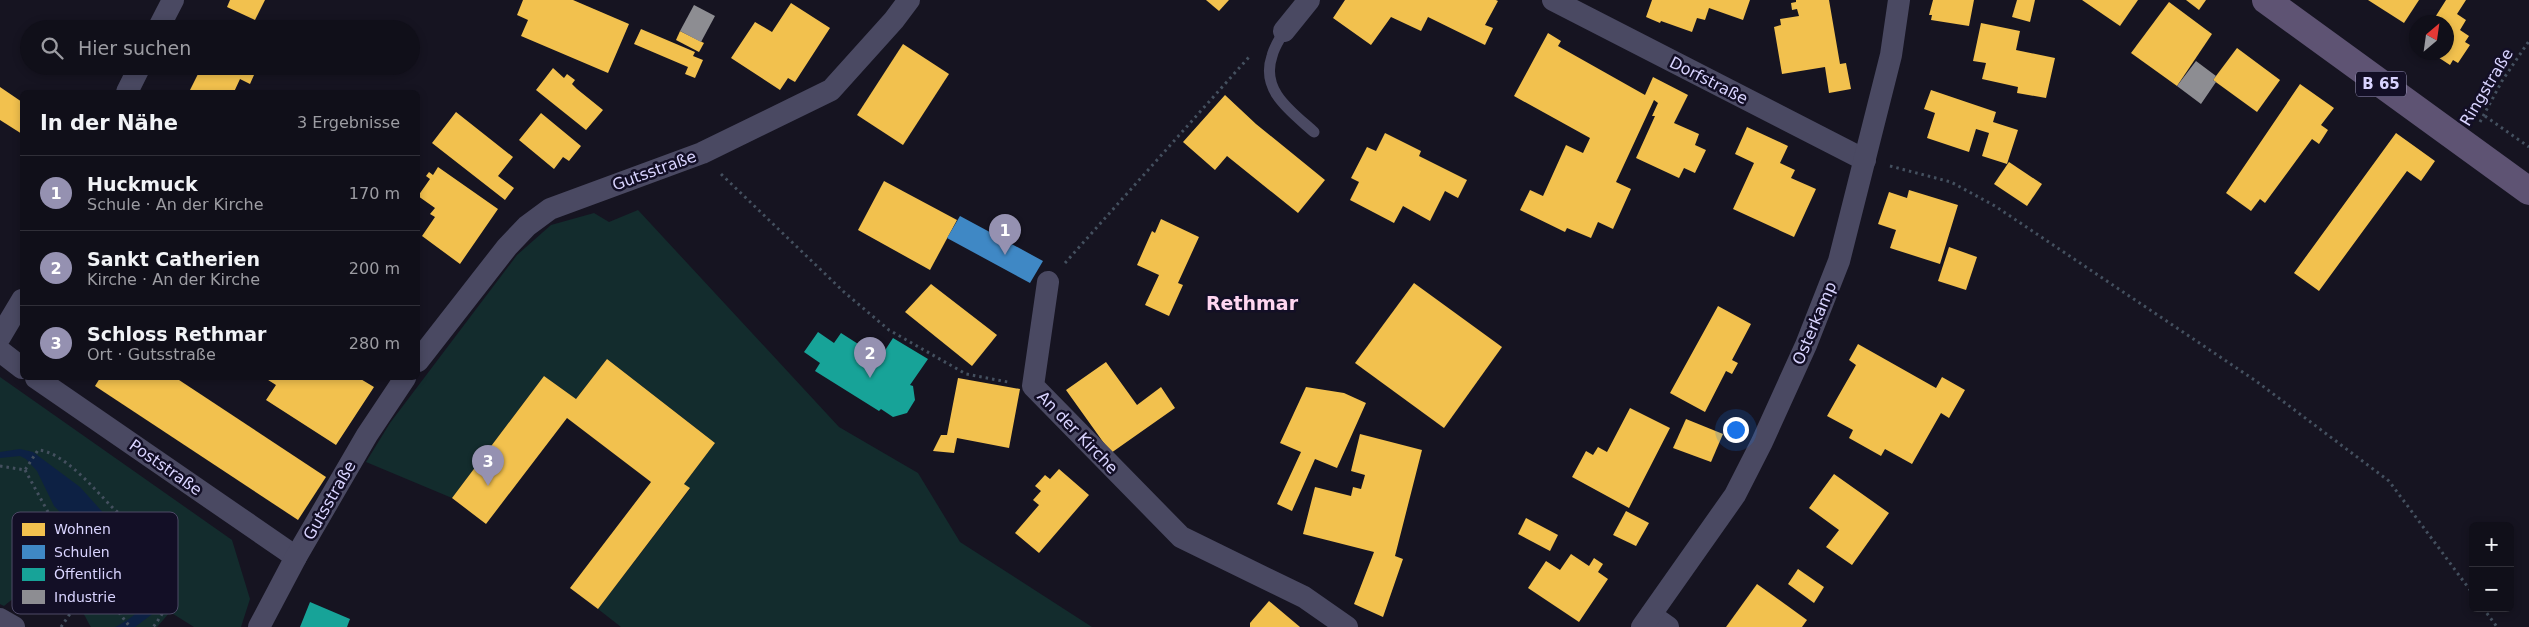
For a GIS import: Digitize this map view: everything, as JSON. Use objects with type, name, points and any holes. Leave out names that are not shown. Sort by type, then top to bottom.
[{"type":"main road","name":"B 65","points":[[2266,0],[2529,191]]},
{"type":"street","points":[[163,20],[173,0]]},
{"type":"street","name":"Gutsstraße","points":[[420,358],[507,247],[527,226],[550,209],[702,152],[831,90],[894,20],[909,0]]},
{"type":"street","points":[[1284,31],[1309,0]]},
{"type":"street","name":"Dorfstraße","points":[[1552,0],[1865,160]]},
{"type":"street","name":"Osterkamp","points":[[1654,623],[1735,495],[1762,442],[1839,261],[1891,55],[1899,0]]},
{"type":"street","points":[[128,90],[136,75]]},
{"type":"street","name":"An der Kirche","points":[[1048,282],[1034,386],[1181,537],[1304,597],[1347,627]]},
{"type":"street","points":[[2,328],[20,303]]},
{"type":"street","points":[[0,351],[20,366]]},
{"type":"street","name":"Poststraße","points":[[39,380],[296,558]]},
{"type":"street","name":"Gutsstraße","points":[[259,627],[296,558],[367,436],[404,380]]},
{"type":"street","points":[[0,619],[14,627]]},
{"type":"lane","points":[[1284,31],[1271,56],[1270,76],[1277,99],[1314,132]]},
{"type":"path","points":[[1048,282],[1266,38],[1284,31]]},
{"type":"path","name":"Ringstraße","points":[[2465,145],[2502,81],[2529,41]]},
{"type":"path","points":[[2484,115],[2529,147]]},
{"type":"path","points":[[702,152],[711,163],[844,292],[889,330],[966,374],[1034,386]]},
{"type":"path","points":[[1865,160],[1952,182],[1994,206],[2256,381],[2389,481],[2469,589]]},
{"type":"path","points":[[25,470],[38,450],[51,452],[80,474],[116,512]]},
{"type":"path","points":[[0,466],[25,470]]},
{"type":"path","points":[[25,470],[48,512]]},
{"type":"path","points":[[2486,612],[2497,627]]},
{"type":"path","points":[[61,627],[70,614]]},
{"type":"path","points":[[120,614],[121,618],[130,627]]},
{"type":"path","points":[[153,627],[161,614]]},
{"type":"green space","points":[[638,210],[839,427],[918,473],[960,542],[1092,627],[621,627],[598,609],[690,489],[684,484],[715,443],[607,359],[576,399],[544,376],[452,498],[366,462],[390,423],[517,255],[551,225],[594,213],[609,222]]},
{"type":"green space","points":[[0,377],[232,540],[250,599],[241,627],[194,627],[173,614],[178,614],[178,512],[12,512],[12,600],[4,606],[0,604]]},
{"type":"green space","points":[[84,614],[168,614],[157,627],[91,627]]},
{"type":"water","points":[[20,449],[33,452],[80,487],[102,512],[60,512],[54,506],[37,471],[26,459],[20,456],[0,458],[0,452]]},
{"type":"water","points":[[135,614],[152,614],[135,627],[115,627]]},
{"type":"building: Wohnen","points":[[230,0],[265,0],[255,20],[227,7]]},
{"type":"building: Wohnen","points":[[523,0],[573,0],[629,24],[608,73],[521,36],[528,20],[517,15]]},
{"type":"building: Wohnen","points":[[1206,0],[1229,0],[1219,11]]},
{"type":"building: Wohnen","points":[[1345,0],[1498,1],[1485,25],[1493,28],[1485,45],[1428,17],[1421,31],[1391,17],[1371,45],[1333,18]]},
{"type":"building: Wohnen","points":[[1652,0],[1750,0],[1743,20],[1709,8],[1705,20],[1697,18],[1692,32],[1646,17]]},
{"type":"building: Wohnen","points":[[1796,0],[1829,0],[1840,64],[1846,63],[1851,89],[1829,93],[1825,67],[1782,74],[1774,27],[1781,25],[1780,19],[1799,16],[1797,9],[1792,10],[1791,3],[1796,2]]},
{"type":"building: Wohnen","points":[[1933,0],[1974,0],[1969,26],[1931,20],[1932,15],[1929,15]]},
{"type":"building: Wohnen","points":[[2017,0],[2035,0],[2030,22],[2012,17]]},
{"type":"building: Wohnen","points":[[2082,0],[2138,0],[2120,26]]},
{"type":"building: Wohnen","points":[[2186,0],[2206,0],[2199,10]]},
{"type":"building: Wohnen","points":[[2368,0],[2419,0],[2404,23]]},
{"type":"building: Wohnen","points":[[2446,0],[2466,0],[2457,14],[2466,20],[2460,30],[2469,36],[2465,42],[2470,45],[2458,63],[2453,60],[2454,15],[2436,15]]},
{"type":"building: Wohnen","points":[[2169,2],[2212,34],[2177,86],[2131,53]]},
{"type":"building: Wohnen","points":[[791,3],[830,28],[795,82],[788,78],[780,90],[731,58],[755,22],[772,32]]},
{"type":"building: Wohnen","points":[[1981,23],[2020,31],[2016,50],[2055,58],[2046,98],[2017,93],[2018,87],[1982,79],[1986,63],[1973,61]]},
{"type":"building: Wohnen","points":[[641,29],[695,52],[693,56],[703,60],[695,78],[685,74],[688,67],[634,44]]},
{"type":"building: Wohnen","points":[[680,31],[704,43],[699,52],[676,40]]},
{"type":"building: Wohnen","points":[[1548,33],[1561,41],[1558,46],[1645,95],[1653,77],[1688,95],[1674,123],[1699,134],[1695,145],[1706,150],[1695,173],[1684,168],[1679,178],[1636,158],[1655,116],[1652,116],[1658,103],[1654,100],[1616,182],[1631,189],[1613,229],[1598,222],[1591,238],[1567,228],[1565,232],[1520,210],[1530,190],[1543,196],[1566,145],[1583,153],[1590,138],[1514,96]]},
{"type":"building: Wohnen","points":[[903,44],[949,74],[903,145],[857,115]]},
{"type":"building: Wohnen","points":[[2237,48],[2280,80],[2257,112],[2213,80]]},
{"type":"building: Wohnen","points":[[2442,60],[2453,60],[2450,65]]},
{"type":"building: Wohnen","points":[[553,68],[564,78],[567,74],[575,80],[572,84],[603,110],[586,130],[536,90]]},
{"type":"building: Wohnen","points":[[198,75],[254,75],[250,84],[240,79],[235,90],[190,90]]},
{"type":"building: Wohnen","points":[[2300,84],[2334,108],[2321,125],[2328,130],[2319,144],[2312,139],[2265,203],[2260,199],[2251,211],[2226,193]]},
{"type":"building: Wohnen","points":[[0,87],[20,101],[20,133],[0,120]]},
{"type":"building: Wohnen","points":[[1931,90],[1996,112],[1993,122],[2018,130],[2007,164],[1982,156],[1989,133],[1976,129],[1969,152],[1927,138],[1935,113],[1924,109]]},
{"type":"building: Wohnen","points":[[1225,95],[1256,124],[1325,180],[1298,213],[1227,156],[1215,170],[1183,142]]},
{"type":"building: Wohnen","points":[[456,112],[513,157],[498,176],[514,188],[505,200],[432,143]]},
{"type":"building: Wohnen","points":[[541,113],[581,146],[569,161],[563,157],[554,169],[519,140]]},
{"type":"building: Wohnen","points":[[1747,127],[1788,146],[1780,163],[1795,170],[1791,178],[1816,189],[1794,237],[1733,209],[1754,163],[1735,154]]},
{"type":"building: Wohnen","points":[[1385,133],[1421,151],[1419,156],[1467,180],[1458,198],[1445,191],[1430,221],[1403,206],[1394,223],[1350,200],[1359,182],[1351,178],[1367,147],[1376,151]]},
{"type":"building: Wohnen","points":[[2396,133],[2435,161],[2421,181],[2407,171],[2319,291],[2294,273]]},
{"type":"building: Wohnen","points":[[2009,162],[2042,184],[2027,206],[1994,184]]},
{"type":"building: Wohnen","points":[[438,167],[498,209],[460,264],[422,236],[435,217],[430,214],[435,208],[420,197],[420,193],[430,179],[426,176],[429,172],[433,175]]},
{"type":"building: Wohnen","points":[[884,181],[957,220],[930,270],[858,230]]},
{"type":"building: Wohnen","points":[[1909,190],[1958,205],[1940,264],[1890,248],[1896,230],[1878,224],[1889,192],[1907,198]]},
{"type":"building: Wohnen","points":[[1161,219],[1199,237],[1178,283],[1183,285],[1169,316],[1145,305],[1159,275],[1137,265],[1152,231],[1155,233]]},
{"type":"building: Wohnen","points":[[1949,247],[1977,257],[1966,290],[1938,281]]},
{"type":"building: Wohnen","points":[[1414,283],[1502,347],[1444,428],[1355,363]]},
{"type":"building: Wohnen","points":[[931,284],[997,335],[972,366],[905,312]]},
{"type":"building: Wohnen","points":[[1718,306],[1751,324],[1732,360],[1738,363],[1732,374],[1726,371],[1705,412],[1670,393]]},
{"type":"building: Wohnen","points":[[1858,344],[1936,388],[1942,377],[1965,390],[1949,418],[1941,413],[1912,464],[1885,449],[1881,456],[1849,438],[1853,430],[1827,416],[1856,365],[1849,360]]},
{"type":"building: Wohnen","points":[[607,359],[715,443],[684,484],[690,488],[598,609],[570,588],[651,482],[567,418],[486,524],[452,498],[544,376],[576,399]]},
{"type":"building: Wohnen","points":[[1106,362],[1137,405],[1161,387],[1175,408],[1111,453],[1066,390]]},
{"type":"building: Wohnen","points":[[958,378],[1020,389],[1009,448],[957,438],[954,453],[933,451],[941,435],[947,435]]},
{"type":"building: Wohnen","points":[[99,380],[179,380],[326,477],[298,520],[95,386]]},
{"type":"building: Wohnen","points":[[268,380],[362,380],[374,387],[336,445],[266,400],[276,385]]},
{"type":"building: Wohnen","points":[[1306,387],[1344,393],[1366,403],[1337,468],[1315,459],[1292,511],[1277,504],[1301,452],[1280,443]]},
{"type":"building: Wohnen","points":[[1630,408],[1670,428],[1629,508],[1572,477],[1586,451],[1593,455],[1598,447],[1607,452]]},
{"type":"building: Wohnen","points":[[1686,419],[1723,434],[1711,462],[1673,448]]},
{"type":"building: Wohnen","points":[[1360,434],[1422,450],[1395,556],[1403,559],[1383,617],[1354,604],[1374,552],[1303,534],[1315,487],[1351,496],[1353,487],[1361,489],[1365,475],[1351,471]]},
{"type":"building: Wohnen","points":[[1059,469],[1089,495],[1039,553],[1015,533],[1039,505],[1033,500],[1041,491],[1035,486],[1045,475],[1050,479]]},
{"type":"building: Wohnen","points":[[1834,474],[1889,513],[1852,565],[1826,547],[1839,530],[1809,508]]},
{"type":"building: Wohnen","points":[[1626,511],[1649,523],[1636,546],[1613,535]]},
{"type":"building: Wohnen","points":[[1526,518],[1558,535],[1550,551],[1518,534]]},
{"type":"building: Wohnen","points":[[1571,554],[1589,566],[1594,558],[1603,564],[1598,572],[1608,579],[1579,622],[1528,588],[1546,561],[1560,570]]},
{"type":"building: Wohnen","points":[[1798,569],[1824,587],[1814,603],[1788,584]]},
{"type":"building: Wohnen","points":[[1757,584],[1807,620],[1802,627],[1726,627]]},
{"type":"building: Wohnen","points":[[1269,601],[1300,627],[1250,627],[1250,623]]},
{"type":"building: Schulen","points":[[960,216],[999,237],[1001,232],[1010,237],[1008,242],[1043,261],[1030,283],[947,238]]},
{"type":"building: Öffentlich","points":[[818,332],[834,343],[841,333],[880,358],[893,338],[928,359],[910,385],[913,386],[915,400],[907,413],[893,417],[881,409],[879,411],[815,371],[820,363],[804,352]]},
{"type":"building: Öffentlich","points":[[310,602],[350,619],[347,627],[300,627]]},
{"type":"building: Industrie","points":[[694,5],[715,16],[701,42],[680,31]]},
{"type":"building: Industrie","points":[[2196,61],[2216,76],[2213,80],[2216,82],[2201,104],[2177,86]]},
{"type":"place","name":"Huckmuck","points":[[1005,255]]},
{"type":"place","name":"Sankt Catherien","points":[[870,378]]},
{"type":"place","name":"Schloss Rethmar","points":[[488,486]]},
{"type":"district","name":"Rethmar","points":[[1252,303]]}]
